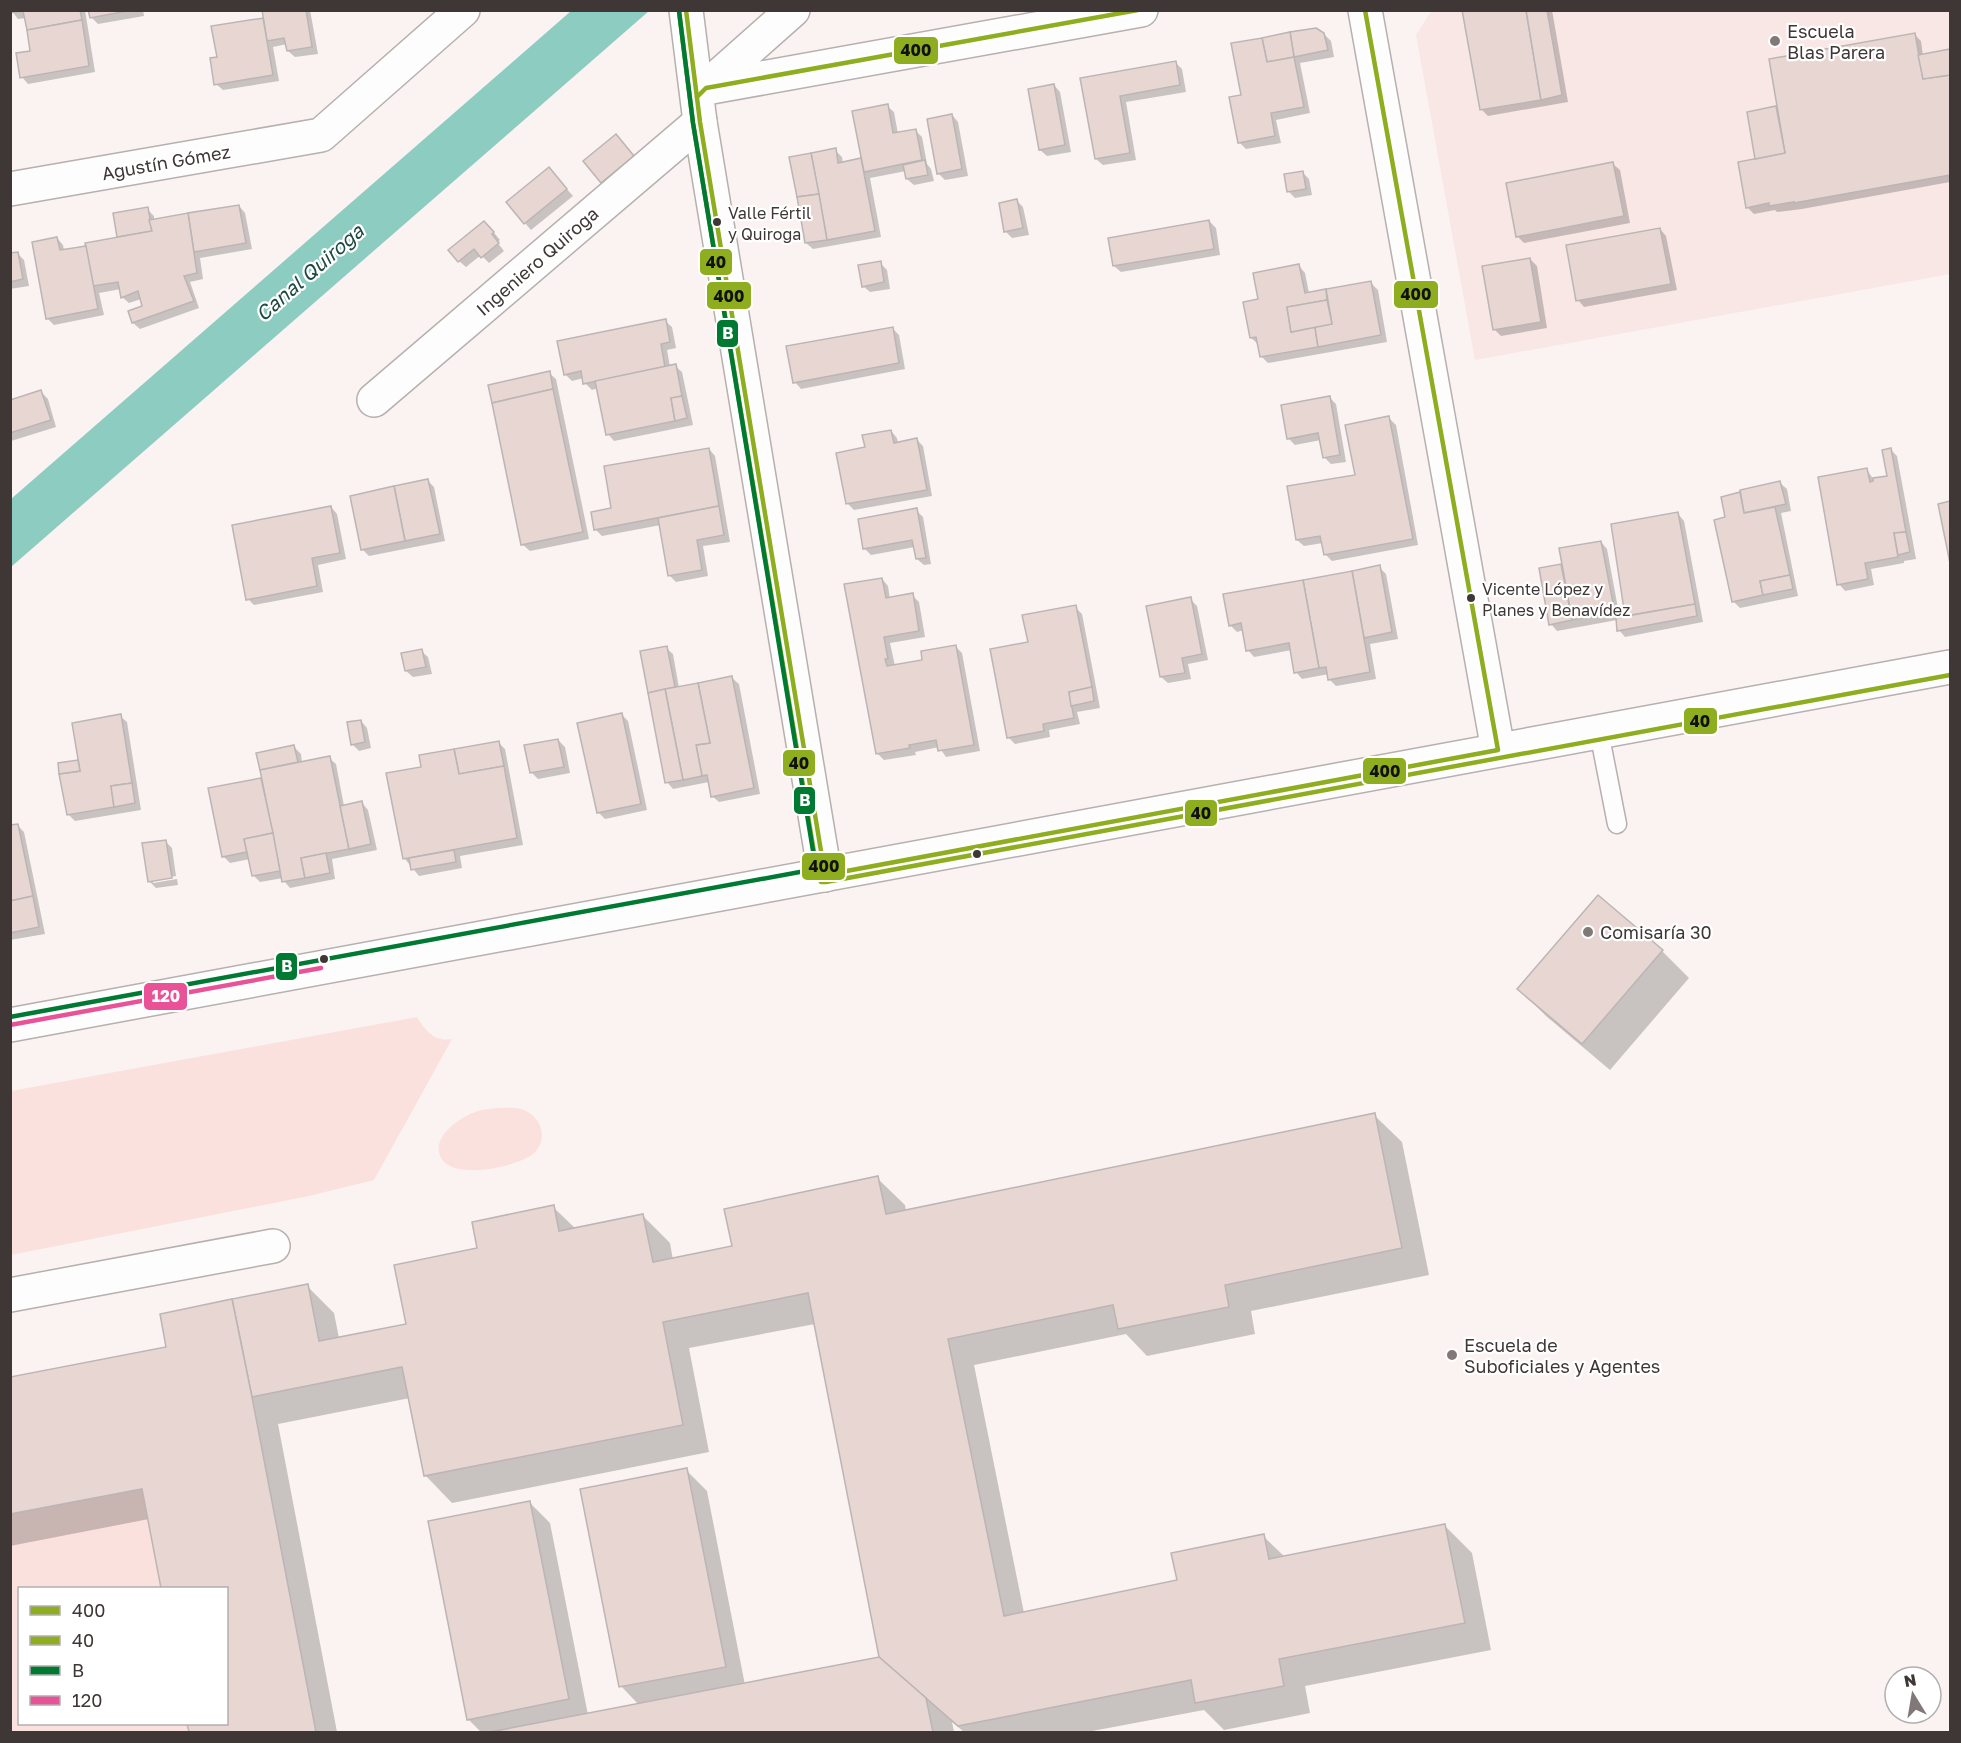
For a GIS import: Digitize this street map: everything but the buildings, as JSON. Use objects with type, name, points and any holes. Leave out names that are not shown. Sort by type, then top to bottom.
[{"type":"street","name":"Agustín Gómez","points":[[10,189],[321,135],[463,10]]},
{"type":"street","points":[[686,10],[825,875]]},
{"type":"street","name":"Ingeniero Quiroga","points":[[374,400],[701,102],[793,10]]},
{"type":"street","points":[[701,102],[1141,10]]},
{"type":"street","points":[[1365,10],[1498,750]]},
{"type":"street","points":[[10,1025],[1950,667]]},
{"type":"street","points":[[10,1295],[273,1246]]},
{"type":"lane","points":[[1599,732],[1617,824]]},
{"type":"shaded area","name":"Escuela Blas Parera","points":[[1432,10],[1950,11],[1950,274],[1475,360],[1416,35]]},
{"type":"shaded area","points":[[417,1017],[435,1037],[452,1039],[374,1180],[309,1196],[11,1255],[11,1091]]},
{"type":"shaded area","points":[[497,1108],[521,1109],[535,1118],[542,1136],[538,1149],[525,1159],[484,1170],[456,1168],[446,1164],[440,1156],[439,1148],[444,1134],[457,1122],[471,1114]]},
{"type":"shaded area","points":[[142,1489],[161,1587],[18,1587],[18,1725],[187,1725],[189,1732],[11,1732],[11,1514]]},
{"type":"water","name":"Canal Quiroga","points":[[571,11],[649,11],[11,567],[11,499]]},
{"type":"transit line","name":"400","points":[[686,10],[700,122],[825,875],[1498,750],[1365,10]]},
{"type":"transit line","name":"400","points":[[697,97],[706,88],[1138,10]]},
{"type":"transit line","name":"40","points":[[679,11],[693,123],[818,876],[821,882],[1950,675]]},
{"type":"transit line","name":"B","points":[[10,1017],[816,869],[693,123],[679,11]]},
{"type":"transit line","name":"120","points":[[10,1025],[321,968]]},
{"type":"place","name":"Escuela Blas Parera","points":[[1775,41]]},
{"type":"place","name":"Valle Fértil y Quiroga","points":[[717,222]]},
{"type":"place","name":"Vicente López y Planes y Benavídez","points":[[1471,598]]},
{"type":"place","name":"Comisaría 30","points":[[1588,932]]},
{"type":"place","name":"Escuela de Suboficiales y Agentes","points":[[1452,1355]]}]
